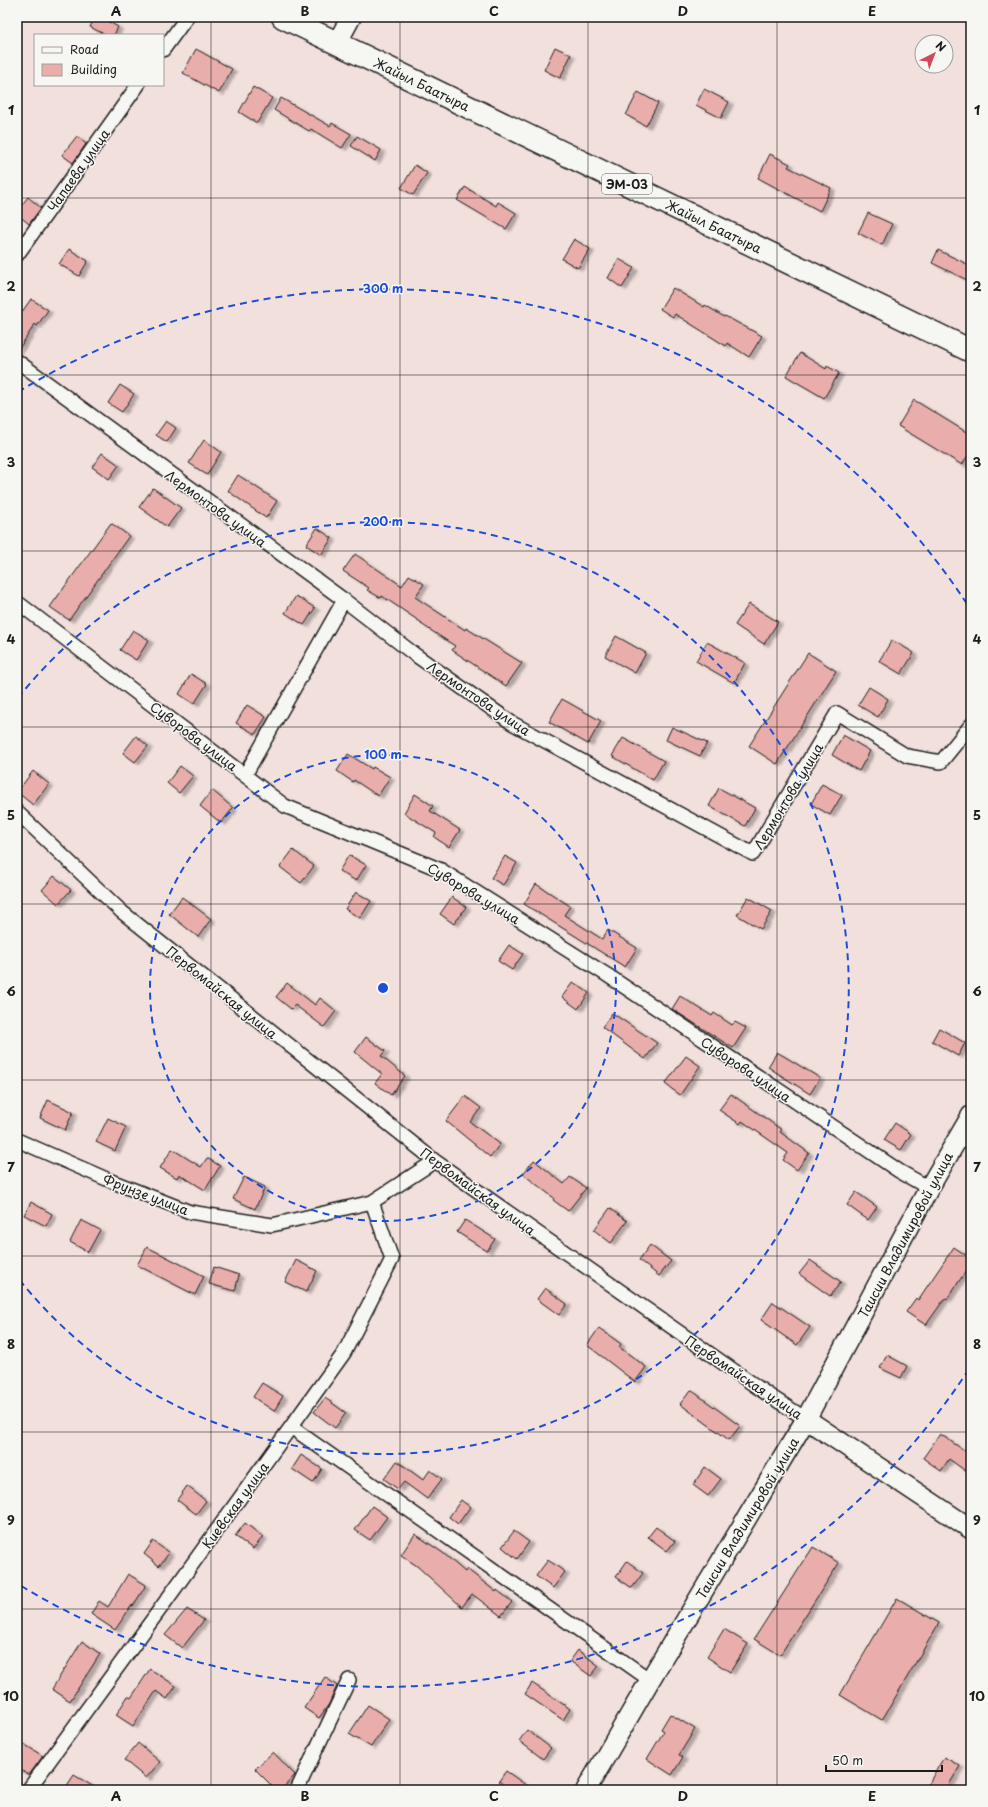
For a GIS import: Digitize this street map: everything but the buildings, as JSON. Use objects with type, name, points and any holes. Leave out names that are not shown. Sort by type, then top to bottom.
[{"type":"highway","name":"Жайыл Баатыра","points":[[283,17],[971,351]]},
{"type":"street","points":[[164,49],[186,17]]},
{"type":"street","points":[[337,43],[351,17]]},
{"type":"street","name":"Чапаева улица","points":[[17,255],[137,86]]},
{"type":"street","name":"Лермонтова улица","points":[[17,361],[344,600],[414,654],[512,723],[753,854],[837,713],[906,756],[941,762],[971,725]]},
{"type":"street","points":[[245,775],[344,600]]},
{"type":"street","name":"Суворова улица","points":[[17,602],[285,806],[441,870],[607,975],[891,1165],[929,1188]]},
{"type":"street","name":"Первомайская улица","points":[[17,812],[122,912],[435,1161],[770,1396],[971,1529]]},
{"type":"street","name":"Таисии Владимировой улица","points":[[586,1790],[650,1680],[806,1420],[929,1188],[971,1116]]},
{"type":"street","name":"Фрунзе улица","points":[[17,1140],[111,1181],[190,1212],[272,1225],[372,1202],[435,1161]]},
{"type":"street","name":"Киевская улица","points":[[28,1790],[344,1353],[392,1259],[372,1202]]},
{"type":"street","points":[[291,1427],[650,1680]]},
{"type":"street","points":[[296,1790],[350,1680]]}]
